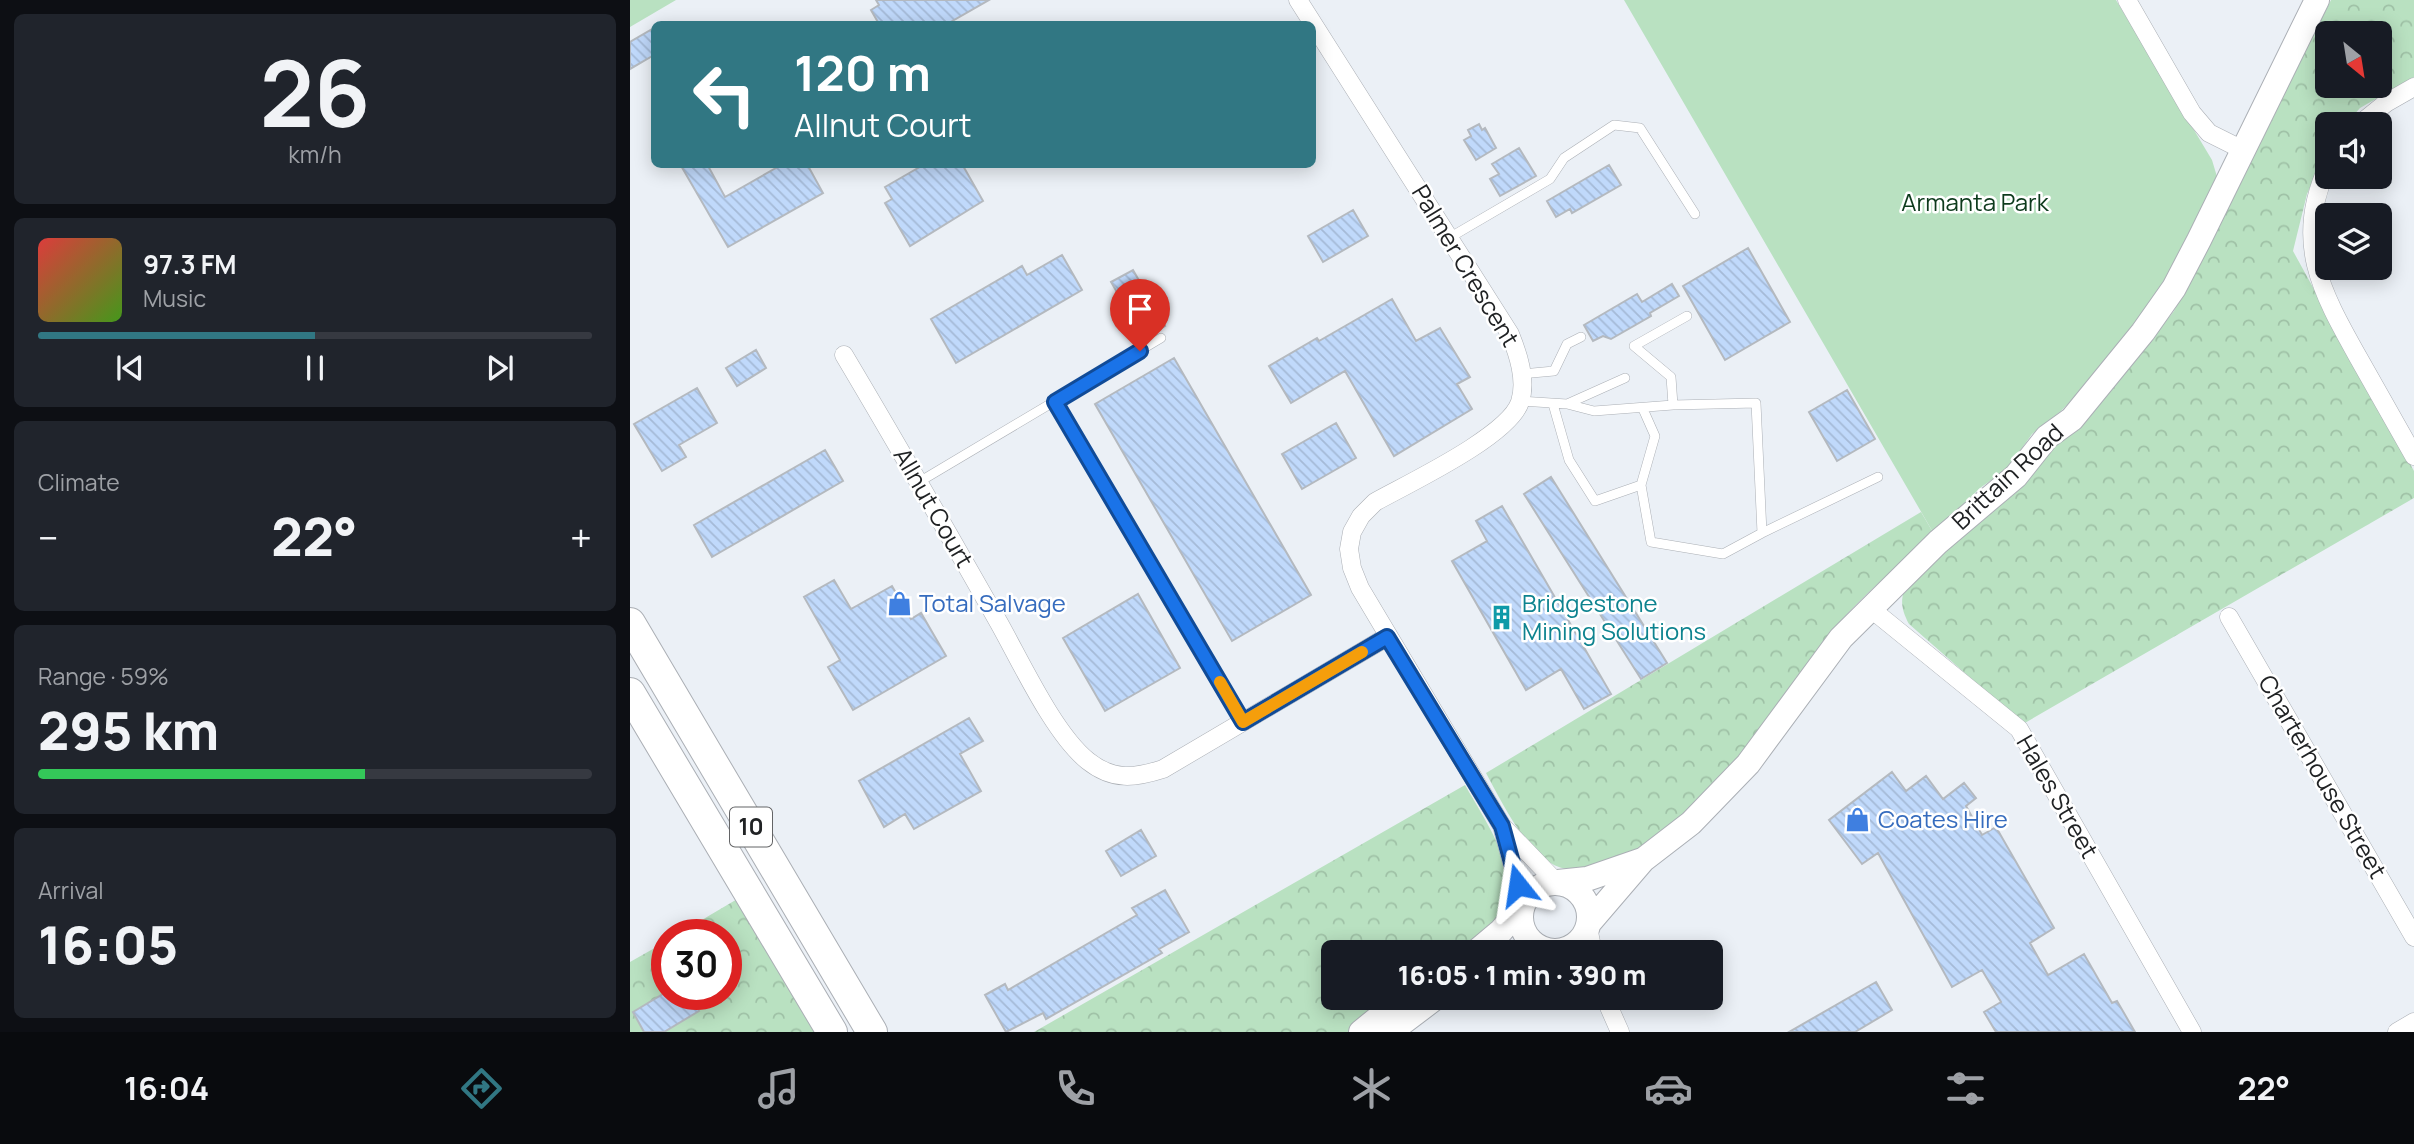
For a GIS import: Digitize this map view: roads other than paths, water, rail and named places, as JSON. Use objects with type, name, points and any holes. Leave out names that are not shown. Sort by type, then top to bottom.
[{"type":"highway","name":"10","points":[[630,622],[872,1032]]},
{"type":"highway","name":"10","points":[[630,693],[832,1032]]},
{"type":"main road","name":"Brittain Road","points":[[1589,925],[1643,860],[1691,823],[1748,764],[1841,638],[1975,508],[2016,476],[2047,437],[2072,419],[2143,332],[2174,288],[2317,0]]},
{"type":"main road","name":"Brittain Road","points":[[1557,882],[1587,878],[1643,860]]},
{"type":"main road","points":[[1490,940],[1501,931],[1536,888],[1557,882],[1579,891],[1589,911],[1589,925],[1580,940]]},
{"type":"main road","points":[[1522,905],[1520,918],[1530,940]]},
{"type":"main road","points":[[1361,1032],[1388,1010]]},
{"type":"main road","points":[[1390,1032],[1420,1010]]},
{"type":"street","name":"Palmer Crescent","points":[[1298,0],[1311,21]]},
{"type":"street","points":[[2127,0],[2200,123],[2209,133],[2243,150]]},
{"type":"street","name":"Palmer Crescent","points":[[1316,28],[1510,334],[1519,357],[1520,401]]},
{"type":"street","points":[[2375,112],[2414,88]]},
{"type":"street","points":[[2316,189],[2311,228],[2313,261],[2324,298],[2414,456]]},
{"type":"street","name":"Allnut Court","points":[[845,355],[1037,691],[1074,747],[1088,761],[1118,777],[1139,777],[1163,769],[1387,637]]},
{"type":"street","points":[[1520,401],[1510,421],[1481,441],[1375,502],[1361,516],[1352,532],[1349,550],[1352,568],[1387,637],[1502,826],[1557,882]]},
{"type":"street","name":"Hales Street","points":[[1870,608],[2019,729],[2192,1032]]},
{"type":"street","name":"Charterhouse Street","points":[[2229,617],[2414,937]]},
{"type":"street","points":[[1502,826],[1522,905]]},
{"type":"street","points":[[1589,925],[1591,940]]},
{"type":"street","points":[[1610,1010],[1620,1032]]},
{"type":"street","points":[[2397,1032],[2414,1022]]},
{"type":"lane","points":[[1449,238],[1550,180],[1564,158],[1614,125],[1640,128],[1695,214]]},
{"type":"lane","points":[[1673,405],[1671,377],[1634,346],[1687,316]]},
{"type":"lane","points":[[1520,374],[1554,371],[1567,344],[1581,337]]},
{"type":"lane","points":[[919,482],[1161,338]]},
{"type":"lane","points":[[1567,404],[1625,378]]},
{"type":"lane","points":[[1520,401],[1567,404],[1594,411],[1756,403],[1762,533]]},
{"type":"lane","points":[[1055,402],[1243,722]]},
{"type":"lane","points":[[1553,404],[1569,460],[1595,500],[1640,485]]},
{"type":"lane","points":[[1643,409],[1655,436],[1640,485],[1651,542],[1723,554],[1878,477]]},
{"type":"place","name":"Total Salvage","points":[[899,604]]},
{"type":"place","name":"Bridgestone Mining Solutions","points":[[1502,618]]},
{"type":"place","name":"Coates Hire","points":[[1858,820]]},
{"type":"park label","name":"Armanta Park","points":[[1975,203]]}]
